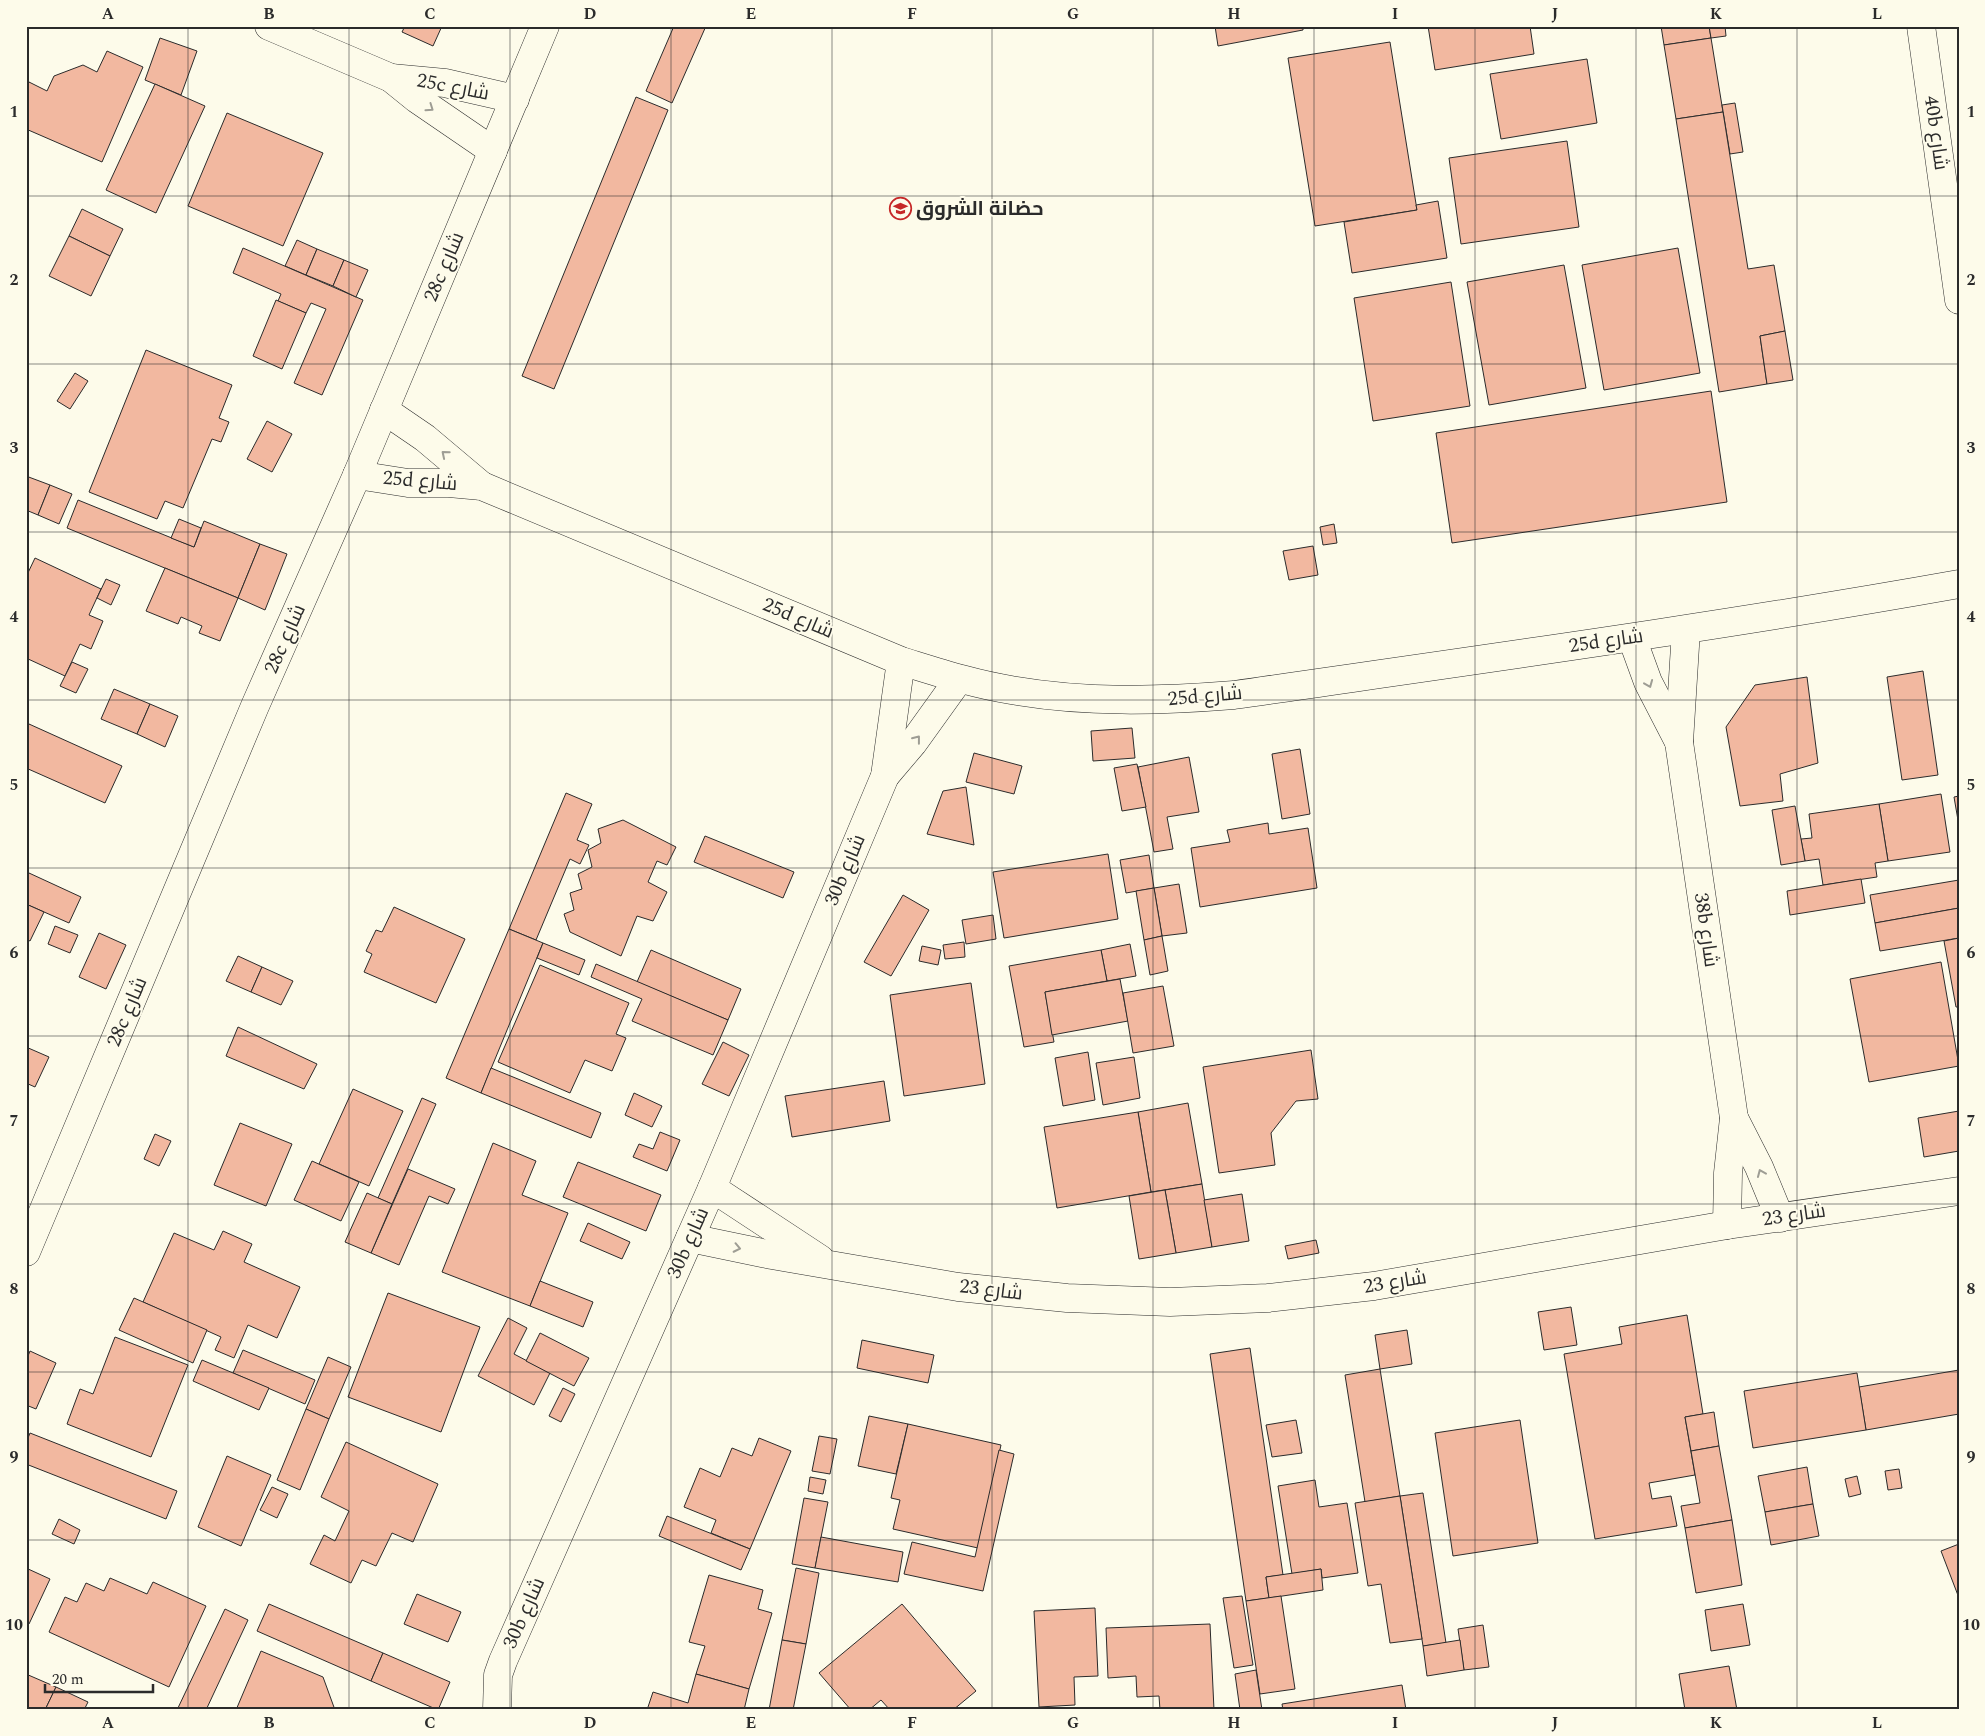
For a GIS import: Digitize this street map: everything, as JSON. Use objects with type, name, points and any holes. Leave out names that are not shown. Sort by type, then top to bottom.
[{"type":"street","name":"25c شارع","points":[[269,26],[391,78],[423,103],[493,151]]},
{"type":"street","name":"28c شارع","points":[[26,1252],[255,706],[357,475],[545,26]]},
{"type":"street","name":"40b شارع","points":[[1920,26],[1959,300]]},
{"type":"street","name":"25c شارع","points":[[391,78],[445,83],[515,99]]},
{"type":"street","name":"25d شارع","points":[[384,410],[425,438],[482,486],[901,661],[959,679],[1010,690],[1067,698],[1125,701],[1234,695],[1686,630],[1833,607],[1959,584]]},
{"type":"street","name":"25d شارع","points":[[357,475],[408,482],[482,486]]},
{"type":"street","name":"38b شارع","points":[[1686,630],[1679,742],[1734,1118],[1728,1173],[1727,1225]]},
{"type":"street","name":"38b شارع","points":[[1632,638],[1648,682],[1679,742]]},
{"type":"street","name":"30b شارع","points":[[497,1710],[498,1675],[503,1661],[712,1188],[885,776],[901,661]]},
{"type":"street","name":"30b شارع","points":[[885,776],[913,744],[959,679]]},
{"type":"street","name":"38b شارع","points":[[1734,1118],[1759,1167],[1780,1218]]},
{"type":"street","name":"شارع 23","points":[[712,1188],[827,1263]]},
{"type":"street","name":"شارع 23","points":[[690,1238],[772,1255],[958,1287],[1067,1298],[1170,1302],[1249,1298],[1374,1286],[1727,1225],[1959,1191]]},
{"type":"building","points":[[405,26],[442,26],[433,46],[402,32]]},
{"type":"building","points":[[674,26],[706,26],[672,103],[646,91]]},
{"type":"building","points":[[1215,26],[1303,26],[1303,30],[1218,46]]},
{"type":"building","points":[[1428,26],[1530,26],[1534,54],[1435,70]]},
{"type":"building","points":[[1661,26],[1709,26],[1711,38],[1664,45]]},
{"type":"building","points":[[1709,26],[1725,26],[1726,36],[1711,38]]},
{"type":"building","points":[[160,38],[197,51],[181,95],[145,80]]},
{"type":"building","points":[[1711,38],[1723,112],[1676,119],[1664,45]]},
{"type":"building","points":[[1390,42],[1417,210],[1315,226],[1288,58]]},
{"type":"building","points":[[107,51],[143,67],[102,162],[26,129],[26,89],[29,82],[47,91],[54,76],[83,65],[97,72]]},
{"type":"building","points":[[1587,59],[1597,123],[1501,139],[1490,74]]},
{"type":"building","points":[[155,84],[205,106],[156,213],[106,190]]},
{"type":"building","points":[[636,97],[668,110],[554,389],[522,376]]},
{"type":"building","points":[[1735,103],[1743,152],[1730,154],[1722,105]]},
{"type":"building","points":[[1723,112],[1748,269],[1774,265],[1785,331],[1760,336],[1767,384],[1719,392],[1676,119]]},
{"type":"building","points":[[227,113],[323,153],[283,246],[188,206]]},
{"type":"building","points":[[1567,141],[1579,227],[1461,244],[1449,158]]},
{"type":"building","points":[[1438,201],[1447,258],[1352,273],[1344,222],[1417,210],[1416,205]]},
{"type":"building","points":[[82,209],[123,229],[110,256],[69,236]]},
{"type":"building","points":[[69,236],[110,256],[91,296],[49,276]]},
{"type":"building","points":[[297,240],[317,249],[306,275],[285,266]]},
{"type":"building","points":[[243,248],[363,300],[322,395],[294,383],[326,309],[311,303],[306,313],[278,301],[281,294],[233,273]]},
{"type":"building","points":[[1678,248],[1700,373],[1604,390],[1582,265]]},
{"type":"building","points":[[317,249],[344,260],[333,286],[306,275]]},
{"type":"building","points":[[344,260],[368,270],[356,297],[333,286]]},
{"type":"building","points":[[1564,265],[1586,388],[1489,405],[1467,282]]},
{"type":"building","points":[[1451,282],[1470,406],[1373,421],[1354,298]]},
{"type":"building","points":[[276,300],[306,313],[282,369],[253,356]]},
{"type":"building","points":[[1785,331],[1793,380],[1767,384],[1760,336]]},
{"type":"building","points":[[146,350],[232,385],[219,418],[229,422],[221,442],[212,439],[183,508],[165,501],[157,519],[89,492]]},
{"type":"building","points":[[75,373],[88,381],[70,409],[57,401]]},
{"type":"building","points":[[1711,391],[1727,502],[1452,543],[1436,433]]},
{"type":"building","points":[[267,421],[292,434],[272,472],[247,459]]},
{"type":"building","points":[[26,476],[50,485],[38,515],[26,510]]},
{"type":"building","points":[[50,485],[72,494],[59,524],[38,515]]},
{"type":"building","points":[[78,500],[194,547],[204,521],[260,544],[238,598],[67,528]]},
{"type":"building","points":[[179,519],[201,528],[194,547],[171,538]]},
{"type":"building","points":[[1334,524],[1337,543],[1323,545],[1320,527]]},
{"type":"building","points":[[260,544],[287,554],[265,610],[238,598]]},
{"type":"building","points":[[1313,546],[1318,575],[1289,580],[1283,551]]},
{"type":"building","points":[[35,558],[101,589],[89,615],[103,621],[91,649],[80,644],[65,676],[26,658],[26,577]]},
{"type":"building","points":[[165,568],[238,598],[220,641],[199,633],[202,626],[181,617],[178,624],[146,611]]},
{"type":"building","points":[[106,579],[120,585],[111,605],[97,598]]},
{"type":"building","points":[[72,662],[88,669],[76,693],[60,686]]},
{"type":"building","points":[[1923,671],[1938,775],[1902,780],[1887,677]]},
{"type":"building","points":[[1807,677],[1818,763],[1780,774],[1783,801],[1740,806],[1726,727],[1755,685]]},
{"type":"building","points":[[114,689],[150,704],[137,734],[101,719]]},
{"type":"building","points":[[150,704],[178,716],[165,747],[137,734]]},
{"type":"building","points":[[29,724],[122,766],[105,803],[26,768],[26,730]]},
{"type":"building","points":[[1132,728],[1135,758],[1093,761],[1091,731]]},
{"type":"building","points":[[1300,749],[1310,814],[1282,819],[1272,754]]},
{"type":"building","points":[[974,753],[1022,766],[1014,794],[966,782]]},
{"type":"building","points":[[1189,757],[1199,812],[1167,817],[1173,849],[1154,852],[1138,767]]},
{"type":"building","points":[[1137,764],[1146,807],[1122,811],[1114,768]]},
{"type":"building","points":[[966,787],[974,845],[927,834],[943,791]]},
{"type":"building","points":[[566,793],[592,804],[577,840],[589,845],[580,864],[570,859],[536,940],[509,929]]},
{"type":"building","points":[[1941,794],[1950,852],[1888,861],[1879,804]]},
{"type":"building","points":[[1959,796],[1959,826],[1954,797]]},
{"type":"building","points":[[1879,804],[1888,861],[1875,863],[1877,877],[1823,885],[1819,859],[1805,861],[1801,839],[1812,838],[1809,814]]},
{"type":"building","points":[[1795,806],[1805,861],[1781,865],[1772,810]]},
{"type":"building","points":[[623,820],[676,847],[667,865],[657,861],[648,882],[667,892],[653,921],[637,916],[621,956],[570,932],[564,914],[574,910],[570,893],[582,889],[578,874],[592,867],[588,850],[601,843],[598,829]]},
{"type":"building","points":[[1268,823],[1269,834],[1308,828],[1317,888],[1200,907],[1191,848],[1230,842],[1227,830]]},
{"type":"building","points":[[705,836],[794,872],[783,898],[694,862]]},
{"type":"building","points":[[1108,854],[1118,919],[1004,938],[993,872]]},
{"type":"building","points":[[1149,855],[1154,888],[1126,893],[1120,860]]},
{"type":"building","points":[[29,873],[81,897],[69,923],[26,904],[26,878]]},
{"type":"building","points":[[1861,879],[1865,903],[1790,915],[1787,891]]},
{"type":"building","points":[[1959,880],[1959,908],[1875,923],[1870,895]]},
{"type":"building","points":[[1179,884],[1187,933],[1162,936],[1154,888]]},
{"type":"building","points":[[1154,888],[1162,936],[1144,940],[1136,891]]},
{"type":"building","points":[[903,895],[929,910],[891,976],[864,962]]},
{"type":"building","points":[[26,904],[44,912],[30,941],[26,939]]},
{"type":"building","points":[[394,907],[465,939],[436,1003],[364,972],[372,954],[366,951],[376,930],[382,932]]},
{"type":"building","points":[[1959,908],[1959,938],[1880,951],[1875,923]]},
{"type":"building","points":[[993,915],[996,939],[966,944],[962,920]]},
{"type":"building","points":[[55,926],[78,935],[70,953],[48,944]]},
{"type":"building","points":[[509,929],[543,943],[481,1093],[446,1078]]},
{"type":"building","points":[[99,933],[126,945],[106,989],[79,977]]},
{"type":"building","points":[[1162,936],[1168,971],[1150,975],[1144,940]]},
{"type":"building","points":[[1959,938],[1959,1007],[1956,1007],[1944,941]]},
{"type":"building","points":[[964,942],[965,957],[945,959],[943,945]]},
{"type":"building","points":[[543,943],[585,960],[579,975],[537,958]]},
{"type":"building","points":[[1130,944],[1136,976],[1107,981],[1101,950]]},
{"type":"building","points":[[922,946],[941,950],[938,965],[919,961]]},
{"type":"building","points":[[651,950],[741,989],[728,1020],[637,982]]},
{"type":"building","points":[[1101,950],[1107,981],[1045,992],[1054,1042],[1024,1047],[1009,966]]},
{"type":"building","points":[[238,956],[262,967],[251,992],[226,981]]},
{"type":"building","points":[[1941,962],[1959,1066],[1869,1082],[1850,979]]},
{"type":"building","points":[[596,964],[728,1020],[713,1055],[632,1021],[642,999],[591,977]]},
{"type":"building","points":[[540,965],[629,1003],[616,1034],[626,1038],[612,1071],[585,1060],[570,1093],[498,1062]]},
{"type":"building","points":[[262,967],[293,981],[281,1005],[251,992]]},
{"type":"building","points":[[1120,979],[1128,1021],[1052,1035],[1045,992]]},
{"type":"building","points":[[971,983],[985,1084],[904,1096],[890,995]]},
{"type":"building","points":[[1163,986],[1174,1046],[1133,1053],[1123,993]]},
{"type":"building","points":[[238,1027],[317,1064],[304,1089],[226,1056]]},
{"type":"building","points":[[723,1042],[749,1055],[729,1096],[702,1084]]},
{"type":"building","points":[[26,1047],[49,1057],[35,1087],[26,1083]]},
{"type":"building","points":[[1311,1050],[1318,1099],[1296,1101],[1271,1133],[1275,1165],[1219,1173],[1203,1067]]},
{"type":"building","points":[[1088,1052],[1095,1100],[1063,1106],[1055,1058]]},
{"type":"building","points":[[1134,1057],[1140,1098],[1103,1105],[1096,1063]]},
{"type":"building","points":[[491,1068],[601,1113],[591,1138],[481,1093]]},
{"type":"building","points":[[884,1081],[890,1121],[792,1137],[785,1096]]},
{"type":"building","points":[[353,1089],[403,1111],[369,1186],[319,1164]]},
{"type":"building","points":[[634,1093],[662,1106],[652,1127],[625,1115]]},
{"type":"building","points":[[422,1098],[436,1104],[392,1204],[378,1198]]},
{"type":"building","points":[[1188,1103],[1202,1184],[1151,1192],[1138,1112]]},
{"type":"building","points":[[1959,1111],[1959,1151],[1924,1157],[1918,1118]]},
{"type":"building","points":[[1138,1112],[1151,1192],[1057,1208],[1044,1127]]},
{"type":"building","points":[[240,1123],[292,1144],[266,1206],[214,1185]]},
{"type":"building","points":[[660,1132],[680,1140],[667,1171],[633,1157],[639,1144],[653,1149]]},
{"type":"building","points":[[155,1134],[171,1141],[159,1166],[144,1159]]},
{"type":"building","points":[[493,1143],[536,1161],[522,1195],[568,1213],[530,1306],[442,1272]]},
{"type":"building","points":[[312,1161],[359,1182],[341,1221],[294,1200]]},
{"type":"building","points":[[578,1162],[661,1195],[646,1231],[563,1197]]},
{"type":"building","points":[[408,1169],[455,1189],[448,1204],[429,1196],[399,1265],[371,1253]]},
{"type":"building","points":[[1202,1184],[1212,1247],[1176,1253],[1165,1190]]},
{"type":"building","points":[[1165,1190],[1176,1253],[1139,1259],[1129,1196]]},
{"type":"building","points":[[367,1193],[392,1204],[371,1253],[345,1242]]},
{"type":"building","points":[[1242,1194],[1249,1241],[1212,1247],[1204,1200]]},
{"type":"building","points":[[588,1223],[630,1242],[622,1259],[580,1241]]},
{"type":"building","points":[[223,1231],[252,1244],[244,1262],[300,1287],[277,1338],[248,1325],[234,1358],[215,1350],[221,1337],[143,1302],[174,1233],[214,1250]]},
{"type":"building","points":[[1316,1240],[1319,1253],[1288,1259],[1285,1246]]},
{"type":"building","points":[[540,1281],[593,1302],[583,1327],[530,1306]]},
{"type":"building","points":[[388,1293],[480,1327],[441,1432],[348,1397]]},
{"type":"building","points":[[134,1298],[207,1330],[193,1363],[119,1330]]},
{"type":"building","points":[[1571,1307],[1577,1345],[1544,1350],[1538,1312]]},
{"type":"building","points":[[1687,1315],[1703,1414],[1685,1417],[1695,1475],[1649,1483],[1652,1499],[1671,1496],[1677,1526],[1595,1539],[1564,1354],[1622,1344],[1619,1327]]},
{"type":"building","points":[[508,1318],[527,1328],[514,1354],[550,1373],[534,1405],[478,1376]]},
{"type":"building","points":[[1407,1330],[1412,1364],[1380,1369],[1375,1335]]},
{"type":"building","points":[[540,1333],[589,1358],[574,1386],[526,1361]]},
{"type":"building","points":[[115,1337],[188,1365],[151,1457],[67,1424],[80,1389],[93,1394]]},
{"type":"building","points":[[862,1340],[934,1355],[928,1383],[857,1368]]},
{"type":"building","points":[[1250,1348],[1283,1575],[1266,1577],[1269,1598],[1246,1601],[1210,1354]]},
{"type":"building","points":[[243,1350],[315,1380],[305,1404],[233,1373]]},
{"type":"building","points":[[30,1351],[56,1363],[36,1409],[26,1405],[26,1361]]},
{"type":"building","points":[[328,1357],[351,1367],[329,1419],[306,1409]]},
{"type":"building","points":[[202,1360],[269,1388],[259,1410],[193,1381]]},
{"type":"building","points":[[1380,1369],[1400,1496],[1365,1502],[1345,1375]]},
{"type":"building","points":[[1959,1370],[1959,1414],[1866,1430],[1859,1387]]},
{"type":"building","points":[[1857,1373],[1866,1430],[1753,1448],[1744,1391]]},
{"type":"building","points":[[563,1388],[575,1394],[561,1422],[549,1416]]},
{"type":"building","points":[[306,1409],[329,1419],[300,1490],[277,1480]]},
{"type":"building","points":[[1714,1412],[1719,1446],[1691,1451],[1685,1417]]},
{"type":"building","points":[[869,1416],[908,1424],[896,1474],[858,1466]]},
{"type":"building","points":[[1296,1420],[1302,1453],[1272,1457],[1266,1425]]},
{"type":"building","points":[[1520,1420],[1538,1543],[1453,1556],[1435,1433]]},
{"type":"building","points":[[908,1424],[1001,1445],[978,1548],[893,1529],[900,1500],[891,1498]]},
{"type":"building","points":[[30,1433],[177,1491],[166,1519],[26,1464],[26,1443]]},
{"type":"building","points":[[819,1436],[837,1439],[830,1474],[812,1471]]},
{"type":"building","points":[[759,1438],[791,1451],[750,1549],[711,1533],[716,1520],[684,1507],[700,1468],[720,1477],[732,1448],[752,1456]]},
{"type":"building","points":[[346,1442],[438,1484],[413,1542],[392,1533],[376,1566],[362,1560],[351,1583],[310,1564],[324,1535],[335,1541],[349,1511],[321,1497]]},
{"type":"building","points":[[1719,1446],[1732,1520],[1685,1528],[1681,1506],[1700,1503],[1691,1451]]},
{"type":"building","points":[[999,1450],[1014,1454],[983,1591],[904,1574],[912,1542],[975,1557]]},
{"type":"building","points":[[227,1456],[271,1475],[241,1546],[198,1527]]},
{"type":"building","points":[[1807,1467],[1813,1504],[1765,1512],[1758,1476]]},
{"type":"building","points":[[1899,1469],[1902,1488],[1888,1490],[1885,1471]]},
{"type":"building","points":[[1857,1476],[1861,1494],[1849,1497],[1845,1479]]},
{"type":"building","points":[[810,1477],[826,1480],[823,1494],[808,1491]]},
{"type":"building","points":[[1315,1480],[1319,1507],[1347,1503],[1358,1573],[1322,1578],[1321,1569],[1292,1574],[1278,1486]]},
{"type":"building","points":[[272,1487],[288,1494],[277,1518],[260,1510]]},
{"type":"building","points":[[1423,1493],[1446,1643],[1423,1646],[1400,1496]]},
{"type":"building","points":[[1400,1496],[1422,1639],[1390,1643],[1381,1584],[1368,1586],[1355,1503]]},
{"type":"building","points":[[804,1498],[828,1502],[815,1568],[792,1564]]},
{"type":"building","points":[[1813,1504],[1819,1536],[1771,1545],[1765,1512]]},
{"type":"building","points":[[667,1516],[750,1549],[741,1570],[659,1536]]},
{"type":"building","points":[[59,1519],[80,1530],[74,1544],[52,1534]]},
{"type":"building","points":[[1732,1520],[1742,1585],[1696,1593],[1685,1528]]},
{"type":"building","points":[[821,1537],[903,1552],[898,1582],[815,1568]]},
{"type":"building","points":[[1959,1544],[1959,1598],[1941,1551]]},
{"type":"building","points":[[26,1568],[50,1579],[29,1624],[26,1623]]},
{"type":"building","points":[[796,1568],[819,1573],[806,1644],[782,1640]]},
{"type":"building","points":[[1321,1569],[1323,1590],[1269,1598],[1266,1577]]},
{"type":"building","points":[[709,1575],[763,1590],[758,1609],[772,1613],[749,1689],[696,1674],[705,1646],[689,1642]]},
{"type":"building","points":[[110,1578],[147,1594],[153,1582],[206,1606],[169,1687],[49,1632],[65,1597],[77,1602],[86,1583],[104,1591]]},
{"type":"building","points":[[417,1594],[461,1612],[448,1642],[404,1624]]},
{"type":"building","points":[[1242,1596],[1253,1665],[1234,1668],[1223,1598]]},
{"type":"building","points":[[1281,1596],[1295,1689],[1260,1694],[1246,1601]]},
{"type":"building","points":[[269,1604],[383,1653],[371,1681],[257,1631]]},
{"type":"building","points":[[902,1604],[976,1691],[953,1710],[924,1710],[923,1708],[921,1710],[890,1710],[881,1700],[869,1710],[851,1710],[819,1673]]},
{"type":"building","points":[[1743,1604],[1750,1645],[1711,1651],[1705,1610]]},
{"type":"building","points":[[1095,1608],[1098,1676],[1074,1677],[1075,1705],[1039,1707],[1034,1611]]},
{"type":"building","points":[[225,1609],[248,1620],[206,1710],[177,1710]]},
{"type":"building","points":[[1210,1624],[1214,1710],[1160,1710],[1159,1696],[1137,1697],[1136,1676],[1108,1678],[1106,1628]]},
{"type":"building","points":[[1483,1625],[1489,1667],[1464,1670],[1458,1629]]},
{"type":"building","points":[[782,1640],[806,1644],[793,1710],[769,1710]]},
{"type":"building","points":[[1460,1640],[1464,1670],[1427,1676],[1423,1646]]},
{"type":"building","points":[[261,1651],[323,1677],[335,1710],[236,1710]]},
{"type":"building","points":[[383,1653],[450,1682],[438,1710],[371,1681]]},
{"type":"building","points":[[1729,1666],[1737,1710],[1685,1710],[1679,1674]]},
{"type":"building","points":[[1256,1670],[1262,1710],[1240,1710],[1235,1674]]},
{"type":"building","points":[[26,1674],[56,1687],[45,1710],[35,1710],[26,1706]]},
{"type":"building","points":[[696,1674],[749,1689],[744,1710],[647,1710],[653,1692],[688,1703]]},
{"type":"building","points":[[1402,1685],[1406,1710],[1283,1710],[1282,1704]]},
{"type":"building","points":[[56,1687],[88,1702],[84,1710],[45,1710]]},
{"type":"place","name":"حضانة الشروق","points":[[900,209]]}]
